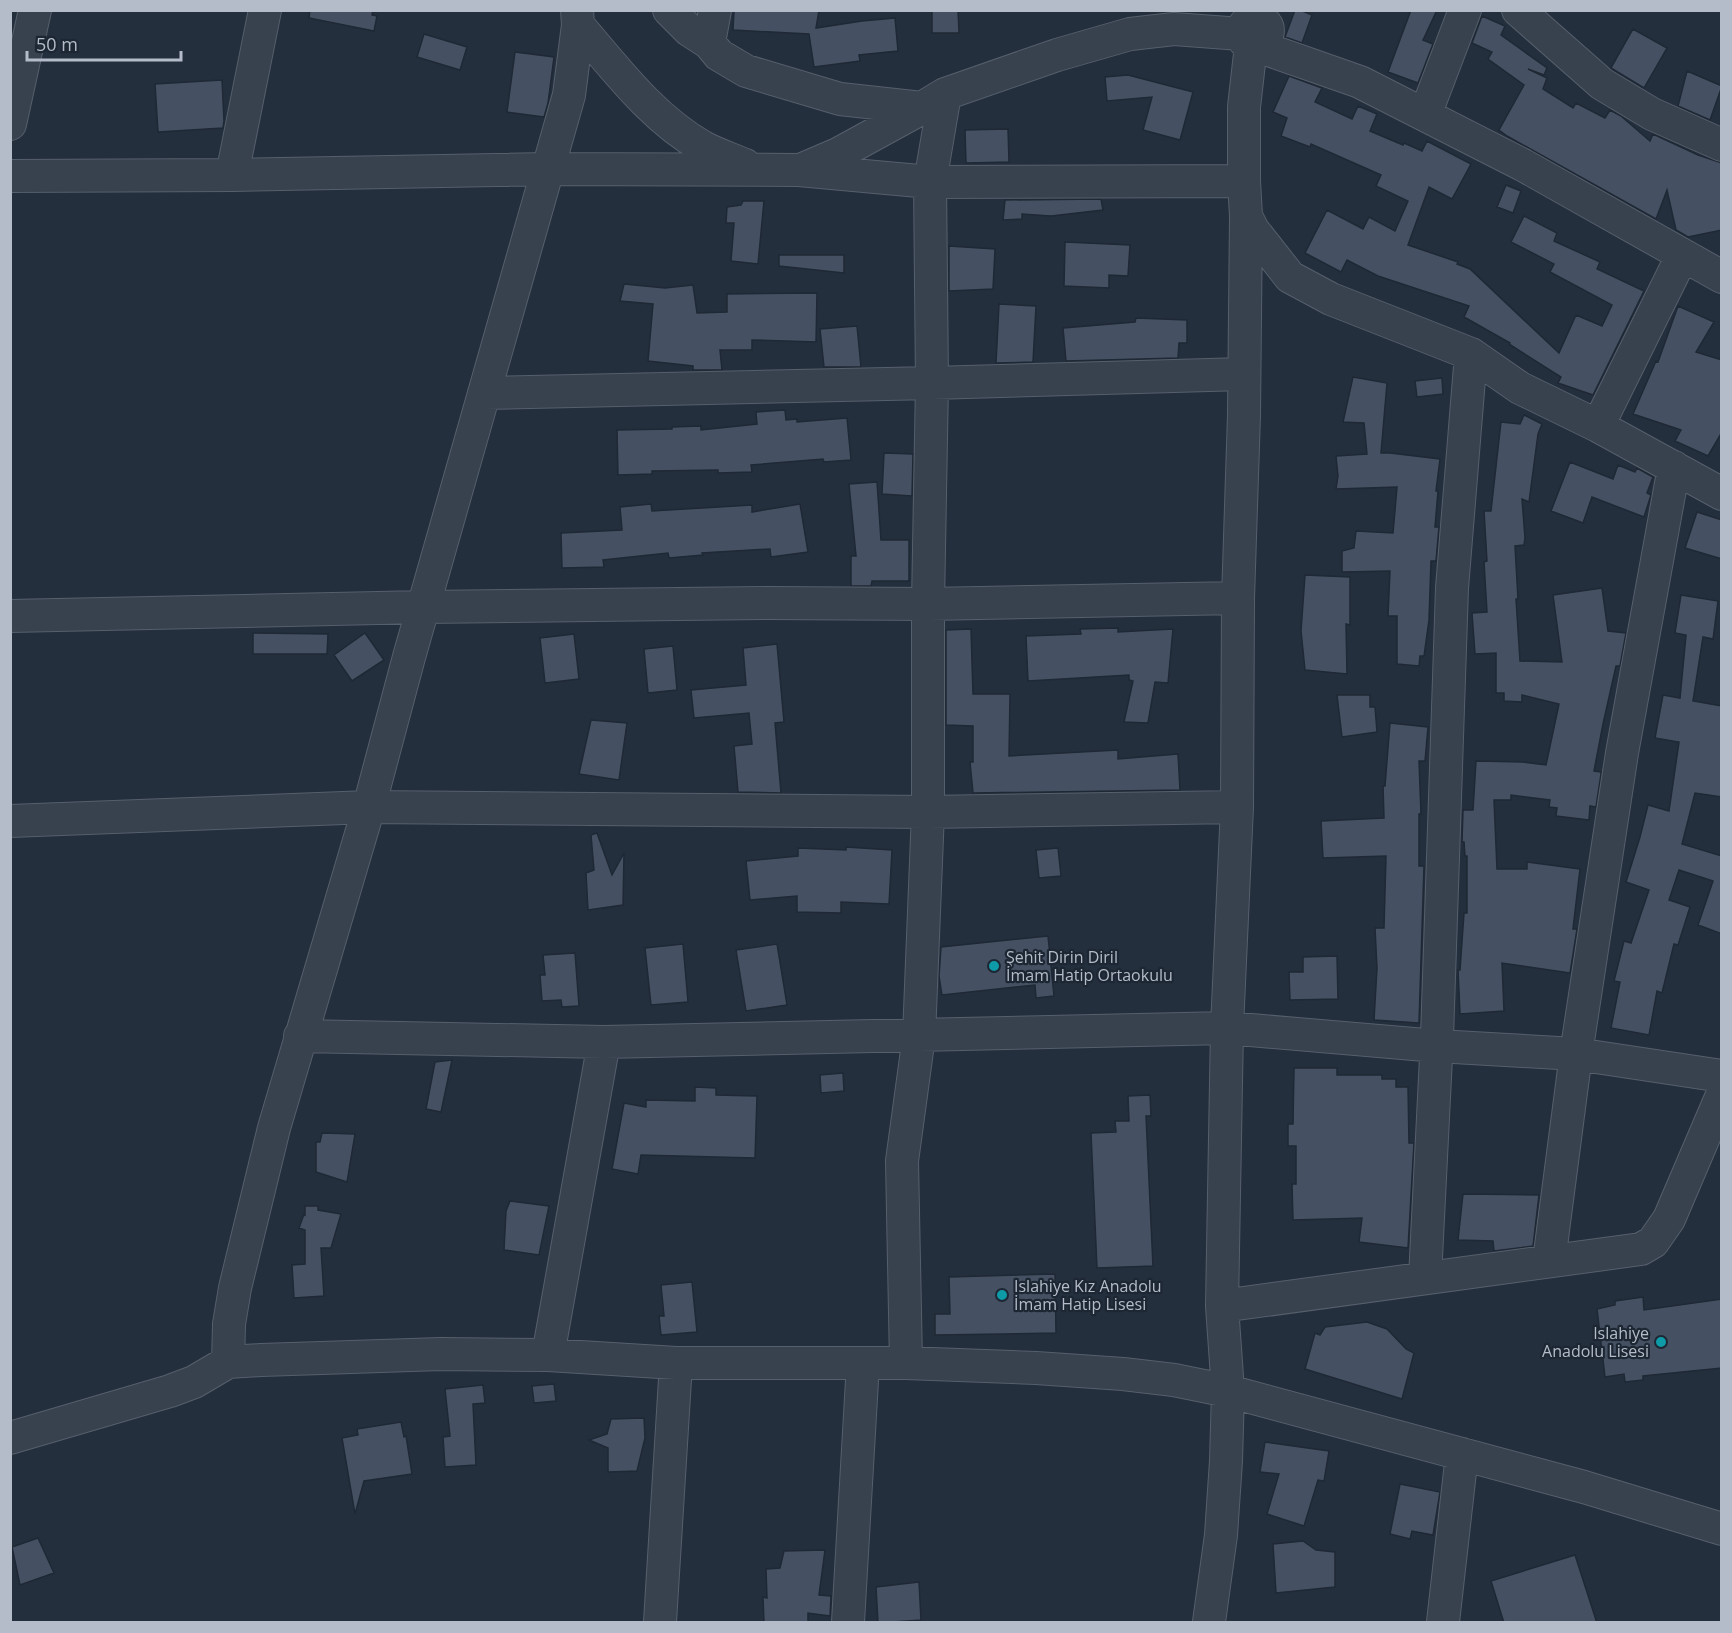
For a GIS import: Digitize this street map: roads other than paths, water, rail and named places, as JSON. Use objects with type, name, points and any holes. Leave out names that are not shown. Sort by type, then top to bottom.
[{"type":"street","points":[[10,124],[35,10]]},
{"type":"street","points":[[232,175],[266,10]]},
{"type":"street","points":[[669,10],[689,30],[709,43],[719,56],[746,71],[840,99],[934,101]]},
{"type":"street","points":[[709,43],[715,10]]},
{"type":"street","points":[[1425,115],[1465,10]]},
{"type":"street","points":[[1518,10],[1602,84],[1652,114],[1722,145]]},
{"type":"street","points":[[228,1362],[229,1324],[235,1288],[274,1128],[369,807],[423,607],[569,95],[578,18]]},
{"type":"street","points":[[578,18],[637,94],[669,123],[703,146],[757,171]]},
{"type":"street","points":[[1209,1623],[1221,1535],[1226,1461],[1228,1391],[1222,1306],[1227,1028],[1237,807],[1238,598],[1244,415],[1246,216],[1244,106],[1255,28]]},
{"type":"street","points":[[799,170],[838,154],[934,101],[1057,55],[1130,34],[1174,29],[1255,28],[1523,165],[1722,277]]},
{"type":"street","points":[[906,1363],[902,1161],[919,1036],[928,812],[928,604],[932,383],[930,182],[934,101]]},
{"type":"street","points":[[10,176],[232,175],[547,169],[799,170],[930,182],[1244,181]]},
{"type":"street","points":[[1246,216],[1253,230],[1290,277],[1331,299],[1471,354],[1520,388],[1598,426],[1722,494]]},
{"type":"street","points":[[1598,426],[1682,256]]},
{"type":"street","points":[[1425,1278],[1437,1046],[1452,588],[1471,354]]},
{"type":"street","points":[[484,393],[1244,374]]},
{"type":"street","points":[[1550,1261],[1576,1054],[1622,753],[1674,467]]},
{"type":"street","points":[[10,616],[423,607],[770,603],[928,604],[1238,598]]},
{"type":"street","points":[[10,821],[369,807],[928,812],[1237,807]]},
{"type":"street","points":[[300,1036],[604,1042],[1227,1028],[1437,1046],[1576,1054],[1722,1076]]},
{"type":"street","points":[[548,1355],[604,1042]]},
{"type":"street","points":[[1222,1306],[1641,1249],[1653,1242],[1670,1219],[1722,1095]]},
{"type":"street","points":[[10,1438],[170,1391],[194,1382],[228,1362],[441,1354],[548,1355],[676,1363],[906,1363],[1036,1368],[1174,1380],[1228,1391],[1584,1487],[1722,1529]]},
{"type":"street","points":[[660,1623],[676,1363]]},
{"type":"street","points":[[848,1623],[863,1363]]},
{"type":"street","points":[[1443,1623],[1462,1454]]},
{"type":"place","name":"Şehit Dirin Diril İmam Hatip Ortaokulu","points":[[994,966]]},
{"type":"place","name":"Islahiye Kız Anadolu İmam Hatip Lisesi","points":[[1002,1295]]},
{"type":"place","name":"Islahiye Anadolu Lisesi","points":[[1661,1342]]}]
